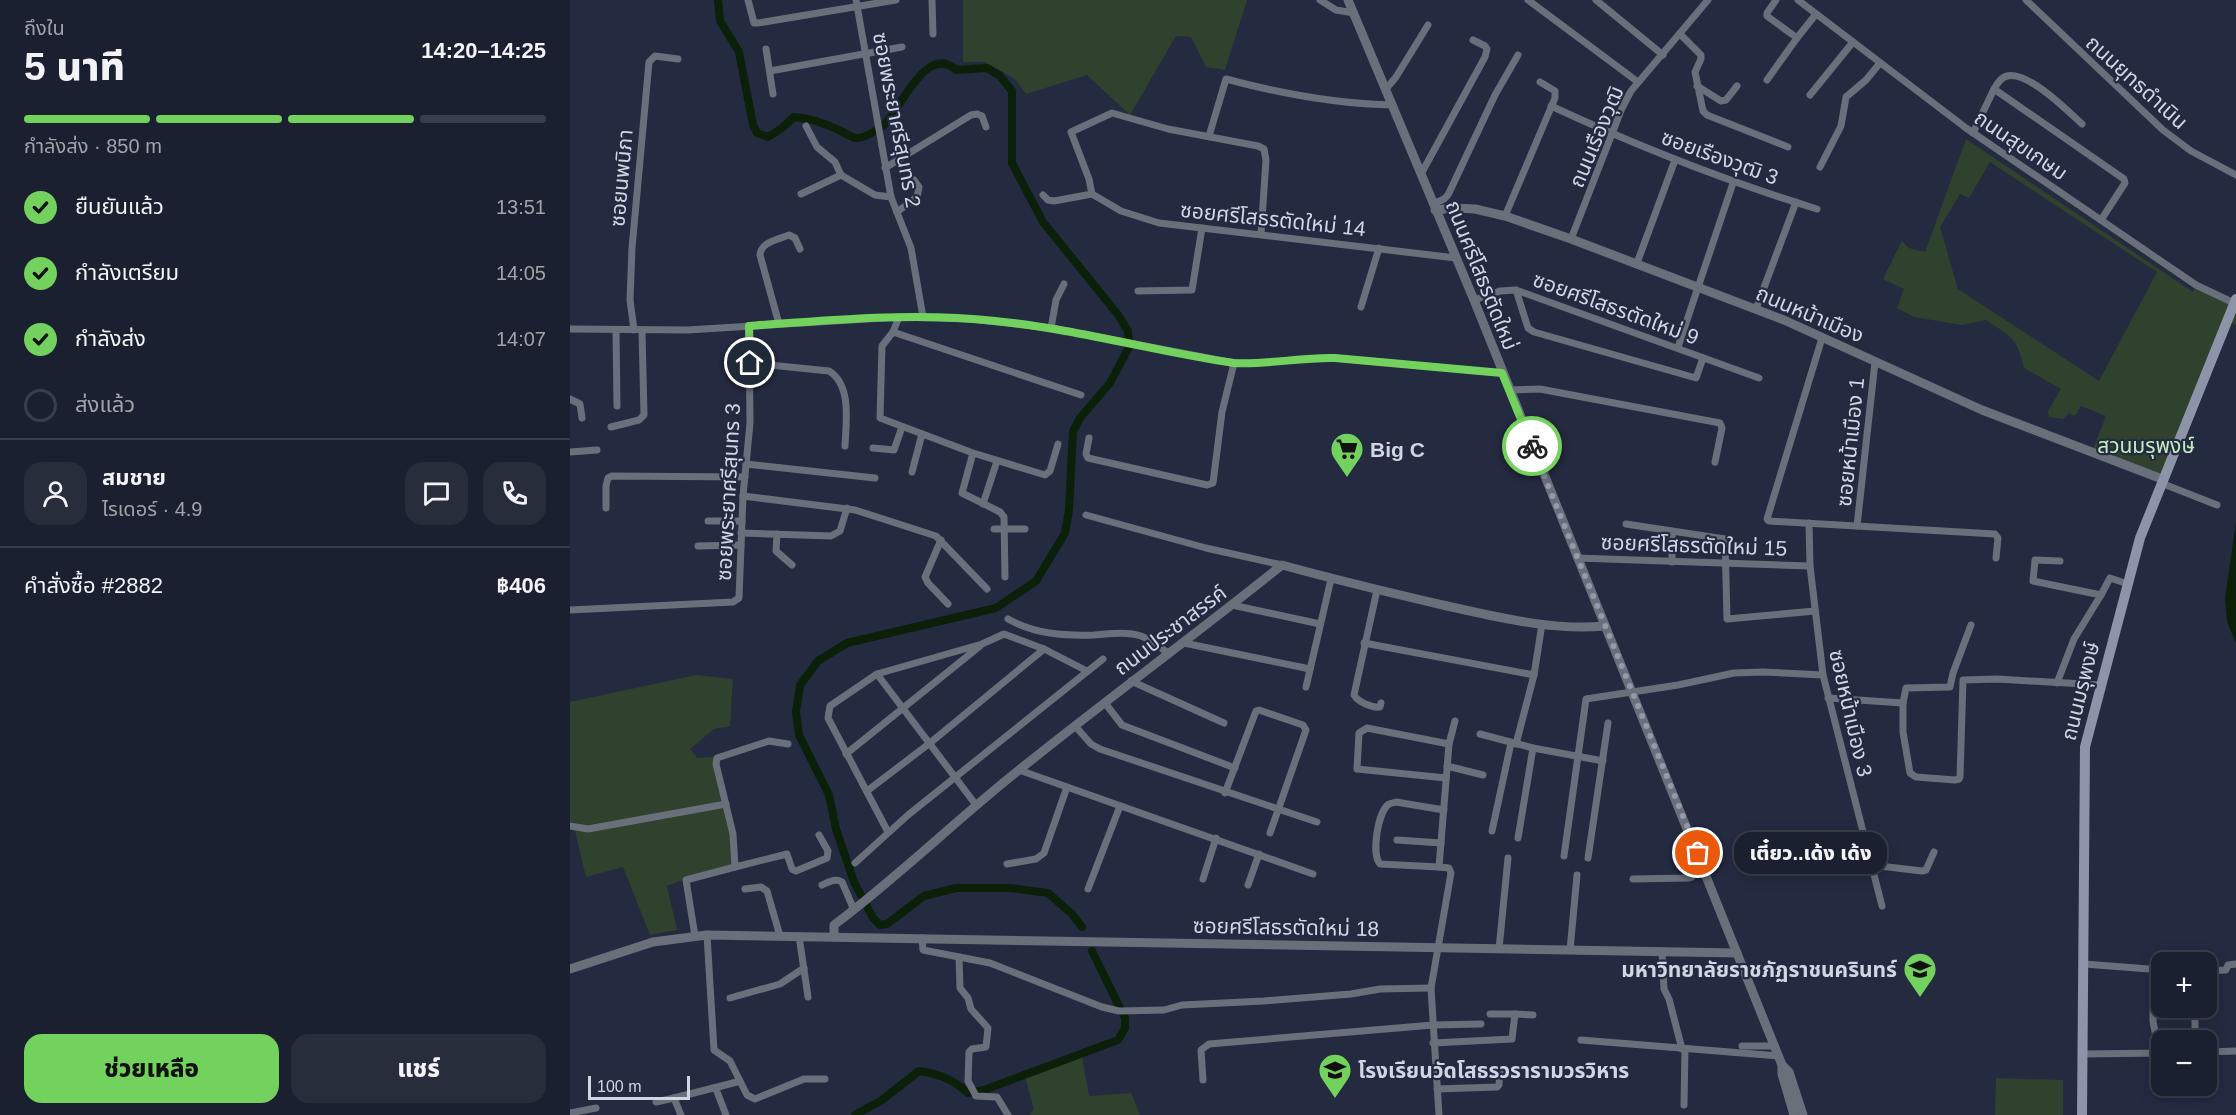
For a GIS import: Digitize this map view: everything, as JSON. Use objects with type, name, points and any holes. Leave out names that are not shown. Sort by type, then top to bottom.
[{"type":"main road","name":"ถนนมรุพงษ์","points":[[2082,1115],[2085,747],[2140,538],[2235,301]]},
{"type":"street","points":[[748,0],[753,23],[857,4],[896,0]]},
{"type":"street","points":[[932,0],[933,34]]},
{"type":"street","points":[[1320,0],[1336,10],[1354,13]]},
{"type":"street","name":"ถนนศรีโสธรตัดใหม่","points":[[1348,0],[1474,300],[1577,558],[1634,692],[1775,1046],[1794,1115]]},
{"type":"street","points":[[1528,0],[1638,82]]},
{"type":"street","points":[[1596,0],[1663,55]]},
{"type":"street","name":"ถนนเรืองวุฒิ","points":[[1571,238],[1622,108],[1638,82],[1708,0]]},
{"type":"street","points":[[1776,0],[1767,16],[1797,38]]},
{"type":"street","name":"ถนนสุขเกษม","points":[[1798,0],[1973,133],[2196,285],[2235,301]]},
{"type":"street","name":"ถนนยุทธดำเนิน","points":[[2026,0],[2163,130],[2191,151],[2236,176]]},
{"type":"street","name":"ซอยพระยาศรีสุนทร 2","points":[[857,4],[891,197],[910,248],[922,317]]},
{"type":"street","points":[[1767,80],[1816,14]]},
{"type":"street","points":[[1386,89],[1428,25]]},
{"type":"street","points":[[1680,34],[1701,55],[1695,72],[1700,104],[1707,115],[1788,147]]},
{"type":"street","points":[[1421,174],[1485,57],[1487,49],[1485,46],[1473,40]]},
{"type":"street","points":[[1810,95],[1853,42]]},
{"type":"street","points":[[770,71],[902,47]]},
{"type":"street","points":[[766,49],[773,94]]},
{"type":"street","points":[[1434,207],[1448,195],[1495,95],[1518,55]]},
{"type":"street","name":"ซอยนพนิภา","points":[[633,330],[630,300],[632,248],[649,62],[655,56],[678,59]]},
{"type":"street","points":[[1820,167],[1841,126],[1846,97],[1866,80],[1880,63]]},
{"type":"street","points":[[1973,133],[1994,89],[2001,79],[2007,76],[2021,76],[2053,98],[2082,124]]},
{"type":"street","points":[[1209,136],[1226,79],[1289,95],[1328,101],[1393,105]]},
{"type":"street","points":[[1505,216],[1555,98],[1555,91],[1540,82]]},
{"type":"street","points":[[1697,86],[1721,101],[1726,100],[1737,86]]},
{"type":"street","points":[[1994,89],[2124,179],[2125,183],[2101,220]]},
{"type":"street","name":"ซอยเรืองวุฒิ 3","points":[[1551,106],[1675,160],[1817,209]]},
{"type":"street","points":[[1043,195],[1048,200],[1054,201],[1092,194],[1089,179],[1071,132],[1112,113],[1168,129],[1264,149],[1266,160],[1261,234]]},
{"type":"street","points":[[885,168],[971,115],[982,116],[986,127]]},
{"type":"street","points":[[806,126],[817,147],[835,162],[841,175],[874,195],[891,197]]},
{"type":"street","points":[[1637,263],[1675,160]]},
{"type":"street","points":[[801,194],[841,175]]},
{"type":"street","points":[[897,212],[917,197],[919,187],[914,180]]},
{"type":"street","points":[[1678,347],[1734,180]]},
{"type":"street","name":"ซอยศรีโสธรตัดใหม่ 14","points":[[1092,194],[1109,205],[1159,223],[1456,258]]},
{"type":"street","points":[[1756,309],[1796,202]]},
{"type":"street","name":"ถนนหน้าเมือง","points":[[1434,207],[1464,208],[1505,216],[1571,238],[1756,309],[1982,410],[2162,481]]},
{"type":"street","points":[[1138,291],[1192,290],[1202,228]]},
{"type":"street","points":[[779,324],[760,250],[765,245],[789,235],[795,238],[800,249]]},
{"type":"street","points":[[1360,307],[1379,248]]},
{"type":"street","points":[[1051,328],[1056,300],[1064,284]]},
{"type":"street","name":"ซอยศรีโสธรตัดใหม่ 9","points":[[1516,290],[1528,328],[1534,332],[1696,378],[1703,358]]},
{"type":"street","name":"ซอยศรีโสธรตัดใหม่ 9","points":[[1474,300],[1500,291],[1516,290],[1759,378]]},
{"type":"street","points":[[899,317],[893,332],[882,346],[879,414],[884,420],[973,453],[1045,476],[1050,471],[1058,444]]},
{"type":"street","points":[[570,329],[642,331],[899,317],[980,319],[1051,328],[1234,363],[1253,364],[1324,357],[1502,373]]},
{"type":"street","name":"ซอยพระยาศรีสุนทร 3","points":[[570,610],[735,601],[739,595],[743,496],[750,423],[749,326]]},
{"type":"street","points":[[616,330],[617,406]]},
{"type":"street","points":[[611,427],[639,420],[644,415],[642,331]]},
{"type":"street","points":[[893,332],[1081,395]]},
{"type":"street","points":[[1822,338],[1767,516],[1769,521],[1995,534],[1998,538],[1996,558]]},
{"type":"street","name":"ซอยหน้าเมือง 1","points":[[1857,526],[1875,362]]},
{"type":"street","points":[[750,363],[829,372],[837,376],[844,395],[845,446]]},
{"type":"street","points":[[1089,438],[1086,454],[1088,458],[1207,485],[1213,483],[1222,412],[1234,363]]},
{"type":"street","points":[[1509,390],[1540,389],[1720,423],[1722,428],[1715,462]]},
{"type":"street","points":[[570,399],[580,404],[582,418]]},
{"type":"street","points":[[873,448],[894,450],[902,427]]},
{"type":"street","points":[[912,472],[922,434]]},
{"type":"street","points":[[570,452],[597,450]]},
{"type":"street","points":[[973,453],[962,493],[1002,513],[1005,577]]},
{"type":"street","points":[[983,504],[997,461]]},
{"type":"street","points":[[746,464],[875,478]]},
{"type":"street","points":[[606,508],[606,486],[608,478],[612,476],[745,477]]},
{"type":"street","points":[[2162,481],[2217,505]]},
{"type":"street","points":[[743,496],[847,508],[931,534],[941,540],[987,589]]},
{"type":"street","points":[[741,533],[831,537],[840,531],[847,508]]},
{"type":"street","points":[[1086,515],[1331,579],[1497,616],[1577,628],[1605,626]]},
{"type":"street","points":[[708,521],[742,521]]},
{"type":"street","name":"ซอยหน้าเมือง 3","points":[[1809,523],[1810,566],[1823,675],[1882,906]]},
{"type":"street","points":[[1626,524],[1725,539],[1727,620],[1815,612]]},
{"type":"street","points":[[994,529],[1025,529]]},
{"type":"street","points":[[1672,531],[1672,562]]},
{"type":"street","points":[[777,534],[776,551],[792,565]]},
{"type":"street","points":[[941,540],[925,577],[948,604]]},
{"type":"street","points":[[698,546],[741,545]]},
{"type":"street","name":"ซอยศรีโสธรตัดใหม่ 15","points":[[1577,558],[1810,566]]},
{"type":"street","points":[[2060,561],[2035,560],[2033,581],[2101,595]]},
{"type":"street","name":"ถนนประชาสรรค์","points":[[834,937],[834,925],[869,898],[976,805],[1131,681],[1184,643],[1282,565]]},
{"type":"street","points":[[2057,683],[2074,639],[2110,578],[2128,584]]},
{"type":"street","points":[[1306,687],[1331,579]]},
{"type":"street","points":[[1377,590],[1354,695],[1358,700],[1375,707],[1380,707],[1381,703]]},
{"type":"street","points":[[1232,605],[1320,624]]},
{"type":"street","points":[[1008,619],[1022,627],[1054,634],[1138,635],[1168,653]]},
{"type":"street","points":[[1492,831],[1534,675],[1542,624]]},
{"type":"street","points":[[1963,680],[1959,779],[1916,777],[1910,773],[1903,732],[1903,703],[1906,687],[1951,687],[1951,681],[1971,625]]},
{"type":"street","points":[[888,832],[828,718],[830,706],[877,674],[982,644],[1004,634],[1087,671]]},
{"type":"street","points":[[1364,642],[1534,675]]},
{"type":"street","points":[[1184,643],[1310,669]]},
{"type":"street","points":[[846,754],[982,644]]},
{"type":"street","points":[[867,791],[1044,650]]},
{"type":"street","points":[[855,863],[888,832],[1103,659]]},
{"type":"street","points":[[1564,856],[1586,699],[1740,673],[1823,675]]},
{"type":"street","points":[[877,674],[976,805]]},
{"type":"street","points":[[1951,681],[1997,679],[2101,685]]},
{"type":"street","points":[[1131,681],[1224,723]]},
{"type":"street","points":[[1828,698],[1903,703]]},
{"type":"street","points":[[1105,703],[1122,724],[1235,768]]},
{"type":"street","points":[[1225,793],[1256,711],[1259,710],[1303,725],[1306,730],[1270,833]]},
{"type":"street","points":[[1438,867],[1449,744],[1455,721]]},
{"type":"street","points":[[1588,858],[1608,723]]},
{"type":"street","points":[[1075,726],[1091,744],[1100,749],[1225,793],[1317,822]]},
{"type":"street","points":[[1446,778],[1357,770],[1359,733],[1367,728],[1449,744]]},
{"type":"street","points":[[1480,734],[1514,744],[1603,761]]},
{"type":"street","points":[[735,867],[733,834],[716,764],[717,758],[769,741],[788,744]]},
{"type":"street","points":[[1518,838],[1533,748]]},
{"type":"street","points":[[1447,766],[1483,775]]},
{"type":"street","points":[[1019,770],[1313,874]]},
{"type":"street","points":[[1006,864],[1036,860],[1044,853],[1066,787]]},
{"type":"street","points":[[1439,1115],[1431,988],[1440,947],[1451,873],[1449,868],[1380,864],[1375,855],[1381,814],[1389,804],[1396,802],[1444,810]]},
{"type":"street","points":[[570,826],[588,829],[726,804]]},
{"type":"street","points":[[1088,889],[1120,806]]},
{"type":"street","points":[[695,936],[686,880],[787,854],[792,869],[796,871],[827,858],[828,851],[819,835]]},
{"type":"street","points":[[1203,879],[1216,838]]},
{"type":"street","points":[[1397,840],[1441,843]]},
{"type":"street","points":[[1871,865],[1922,871],[1926,870],[1934,852]]},
{"type":"street","points":[[1248,885],[1259,854]]},
{"type":"street","points":[[1498,949],[1508,858]]},
{"type":"street","points":[[1633,879],[1688,878],[1703,867]]},
{"type":"street","points":[[1570,950],[1576,875]]},
{"type":"street","points":[[822,885],[838,880],[842,882],[856,908]]},
{"type":"street","points":[[745,889],[761,887],[767,891],[780,936]]},
{"type":"street","points":[[707,935],[714,1050],[730,1062],[747,1095],[755,1099],[804,1079],[825,1079]]},
{"type":"street","name":"ซอยศรีโสธรตัดใหม่ 18","points":[[570,969],[653,942],[707,935],[1737,953]]},
{"type":"street","points":[[799,936],[808,997]]},
{"type":"street","points":[[922,938],[923,950],[1008,969],[1102,1007],[1127,1012],[1164,1010],[1182,1005],[1264,1002],[1352,994],[1380,988],[1431,988]]},
{"type":"street","points":[[1662,952],[1664,989],[1684,1049],[1684,1105]]},
{"type":"street","points":[[959,957],[960,988],[968,998],[971,1010],[988,1028],[986,1047],[972,1049],[969,1052],[968,1081],[972,1091],[978,1097],[990,1095],[997,1097],[1008,1115]]},
{"type":"street","points":[[2084,964],[2151,969]]},
{"type":"street","points":[[2217,970],[2226,970],[2229,965],[2236,964]]},
{"type":"street","points":[[730,998],[780,984],[804,968]]},
{"type":"street","points":[[1490,1014],[1533,1015]]},
{"type":"street","points":[[1433,1043],[1509,1040],[1513,1037],[1515,1014]]},
{"type":"street","points":[[1203,1080],[1201,1050],[1209,1044],[1433,1025],[1481,1024]]},
{"type":"street","points":[[1581,1040],[1780,1060]]},
{"type":"street","points":[[1742,1046],[1775,1046]]},
{"type":"street","points":[[2217,1052],[2236,1052]]},
{"type":"street","points":[[2083,1054],[2151,1053]]},
{"type":"street","name":"ถนนศรีโสธรตัดใหม่","points":[[1780,1060],[1789,1072],[1803,1115]]},
{"type":"street","points":[[1437,1089],[1497,1087],[1500,1071]]},
{"type":"street","points":[[656,1102],[737,1082]]},
{"type":"street","points":[[716,1089],[726,1115]]},
{"type":"street","points":[[674,1098],[681,1115]]},
{"type":"street","points":[[570,1113],[596,1108]]},
{"type":"green space","points":[[963,0],[1247,0],[1225,70],[1206,67],[1191,37],[1176,36],[1130,115],[1087,75],[1026,94],[1015,79],[985,62],[963,62]]},
{"type":"green space","name":"สวนมรุพงษ์","points":[[1966,139],[2193,292],[2196,286],[2233,303],[2236,297],[2236,325],[2228,321],[2161,477],[2092,452],[2106,416],[2081,406],[2075,416],[2069,413],[2063,419],[2049,417],[2048,411],[2061,389],[2024,368],[2019,350],[2002,330],[1986,320],[1962,325],[1914,317],[1897,308],[1904,289],[1883,279],[1902,241],[1909,248],[1925,252]],"holes":[[[1990,162],[2157,272],[2099,381],[1958,289],[1940,227],[1960,194],[1969,198]]]},
{"type":"green space","points":[[696,675],[733,679],[730,726],[714,729],[690,749],[697,758],[714,757],[723,801],[587,827],[574,822],[570,823],[570,702]]},
{"type":"green space","points":[[725,808],[730,830],[732,866],[698,874],[667,886],[677,930],[650,935],[623,867],[586,877],[575,831]]},
{"type":"green space","points":[[1082,1057],[1089,1096],[1131,1093],[1140,1115],[1029,1115],[1034,1109],[1025,1077]]},
{"type":"green space","points":[[1996,1078],[2063,1080],[2063,1115],[1995,1115]]},
{"type":"shaded area","points":[[2236,522],[2236,643],[2227,622],[2225,598]]},
{"type":"waterway","points":[[718,0],[720,21],[739,52],[753,125],[757,133],[768,137],[794,117],[822,123],[851,137],[866,136],[884,125],[914,82],[934,65],[945,64],[956,70],[987,68],[1000,76],[1012,91],[1012,163],[1043,222],[1119,316],[1128,331],[1129,347],[1110,383],[1080,418],[1073,431],[1069,510],[1065,533],[1036,581],[996,608],[847,643],[818,661],[800,685],[796,712],[799,735],[829,795],[836,829],[854,882],[873,918],[880,925],[887,924],[924,896],[956,888],[1011,888],[1048,893],[1072,914],[1082,927]]},
{"type":"waterway","points":[[855,1115],[882,1100],[919,1071],[945,1078],[968,1093],[984,1090],[1118,1040],[1125,1028],[1125,1018],[1092,951]]},
{"type":"way so far","points":[[1532,446],[1698,853]]},
{"type":"place","name":"Big C","points":[[1347,478]]},
{"type":"place","name":"เตี๋ยว..เด้ง เด้ง","points":[[1698,853]]},
{"type":"place","name":"มหาวิทยาลัยราชภัฏราชนครินทร์","points":[[1920,998]]},
{"type":"place","name":"โรงเรียนวัดโสธรวรารามวรวิหาร","points":[[1335,1099]]},
{"type":"route","points":[[750,363],[749,326],[922,317],[984,320],[1051,328],[1234,363],[1253,364],[1313,357],[1502,373],[1532,446]]}]
